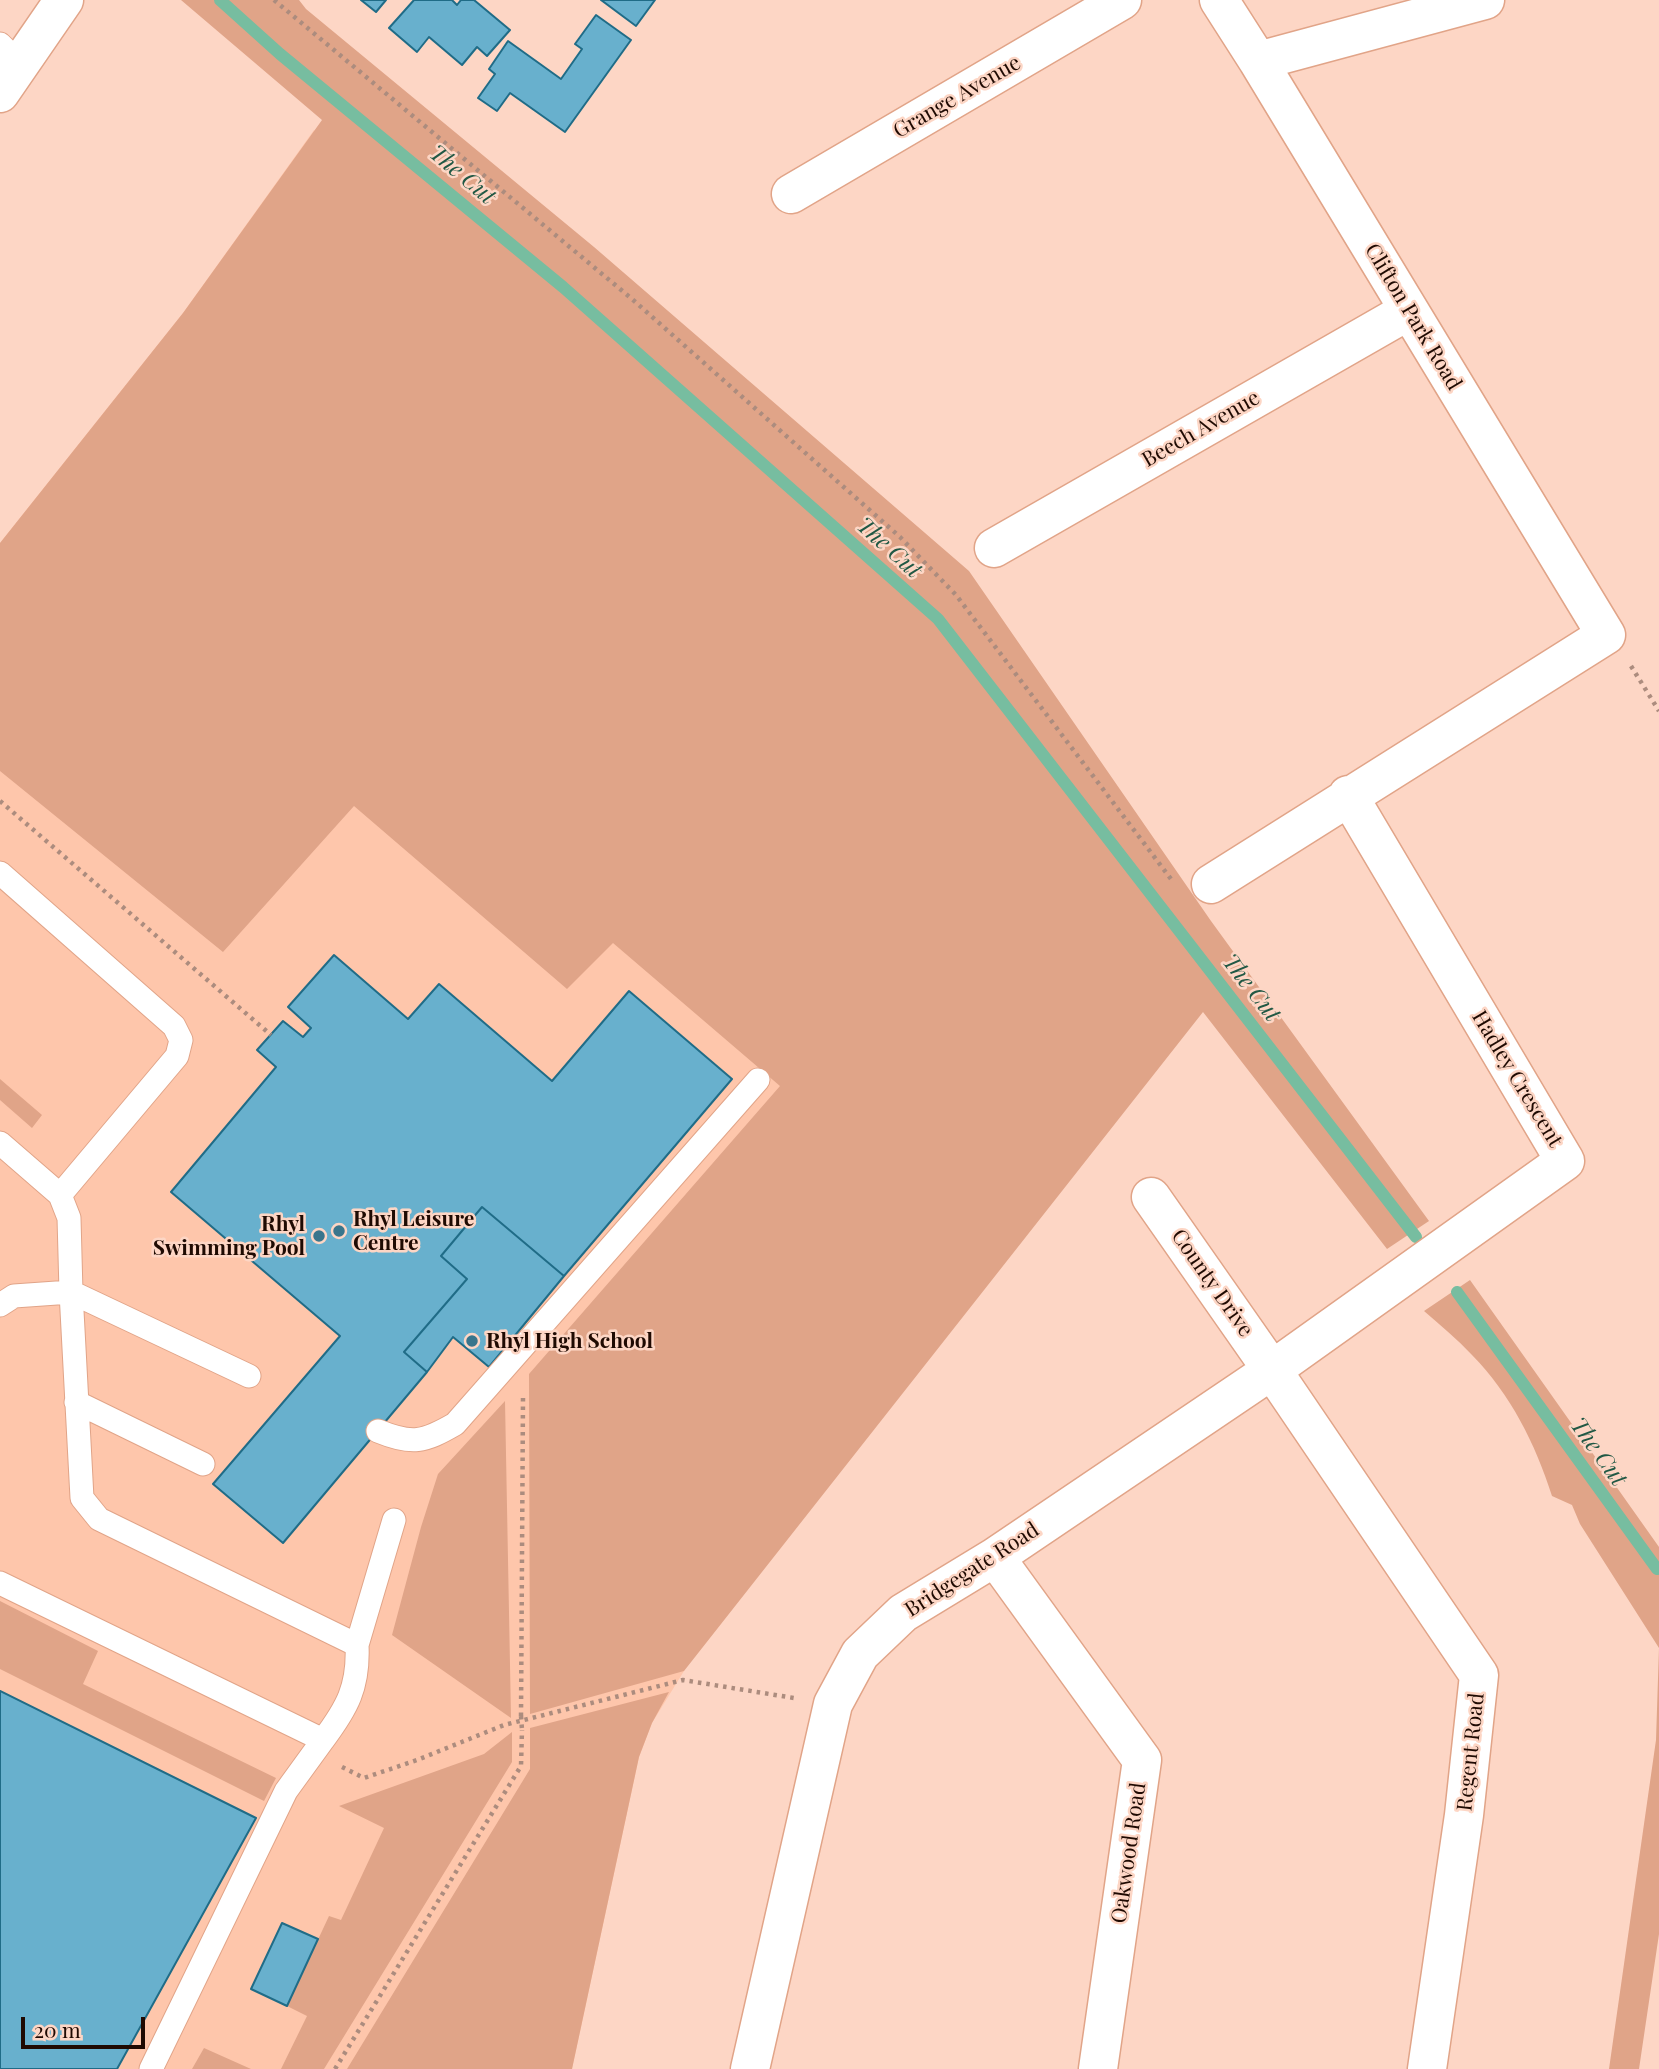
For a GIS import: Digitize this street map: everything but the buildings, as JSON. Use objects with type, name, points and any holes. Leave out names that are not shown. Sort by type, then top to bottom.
[{"type":"street","points":[[7,67],[64,0]]},
{"type":"street","name":"Grange Avenue","points":[[791,194],[1122,0]]},
{"type":"street","name":"Clifton Park Road","points":[[1219,0],[1606,635]]},
{"type":"street","points":[[1258,61],[1485,0]]},
{"type":"street","name":"Beech Avenue","points":[[994,548],[1408,311]]},
{"type":"street","points":[[1211,884],[1606,635]]},
{"type":"street","name":"Hadley Crescent","points":[[1272,1370],[1565,1161],[1349,795]]},
{"type":"street","name":"County Drive","points":[[1152,1196],[1272,1370]]},
{"type":"street","name":"Bridgegate Road","points":[[750,2069],[833,1704],[860,1654],[902,1613],[995,1557],[1272,1370]]},
{"type":"street","name":"Regent Road","points":[[1272,1370],[1479,1675],[1464,1815],[1427,2069]]},
{"type":"street","name":"Oakwood Road","points":[[995,1557],[1142,1759],[1098,2069]]},
{"type":"lane","points":[[0,873],[174,1026],[181,1040],[177,1056],[60,1195]]},
{"type":"lane","points":[[378,1431],[401,1440],[411,1440],[431,1438],[455,1424],[758,1080]]},
{"type":"lane","points":[[0,1143],[60,1195],[69,1218],[82,1498],[99,1519],[357,1645]]},
{"type":"lane","points":[[0,1305],[14,1296],[71,1293],[248,1376]]},
{"type":"lane","points":[[76,1402],[203,1464]]},
{"type":"lane","points":[[151,2069],[286,1791],[344,1712],[358,1671],[357,1645],[394,1520]]},
{"type":"lane","points":[[0,1583],[323,1740]]},
{"type":"path","points":[[274,0],[632,299],[900,537],[956,595],[1188,902],[1211,884]]},
{"type":"path","points":[[1606,635],[1636,673],[1659,711]]},
{"type":"path","points":[[0,801],[271,1035]]},
{"type":"path","points":[[335,2069],[521,1766],[523,1348]]},
{"type":"path","points":[[364,1778],[504,1725],[683,1680],[833,1704]]},
{"type":"shaded area","points":[[181,0],[299,0],[306,9],[594,247],[969,571],[1211,921],[1429,1221],[1387,1249],[1203,1012],[684,1671],[530,1714],[529,1374],[780,1086],[613,943],[567,989],[354,806],[223,952],[0,771],[0,543],[183,313],[322,120]]},
{"type":"shaded area","name":"Rhyl High School","points":[[314,130],[879,619],[684,1671],[652,1723],[639,1757],[572,2069],[0,2069],[0,543],[183,313]]},
{"type":"shaded area","points":[[0,1079],[42,1115],[32,1128],[0,1100]]},
{"type":"shaded area","points":[[1470,1280],[1659,1547],[1659,1648],[1580,1524],[1572,1505],[1552,1496],[1530,1439],[1499,1386],[1466,1349],[1424,1311]]},
{"type":"shaded area","points":[[505,1401],[511,1718],[392,1635],[438,1474]]},
{"type":"shaded area","points":[[0,1601],[98,1651],[83,1684],[276,1778],[264,1801],[0,1669]]},
{"type":"shaded area","points":[[1659,1648],[1659,1934],[1639,2069],[1609,2069],[1656,1740]]},
{"type":"shaded area","points":[[669,1692],[652,1723],[639,1757],[572,2069],[347,2069],[530,1769],[530,1728]]},
{"type":"shaded area","points":[[512,1732],[512,1762],[324,2069],[281,2069],[307,2016],[287,2006],[329,1916],[341,1920],[384,1828],[339,1806],[484,1754]]},
{"type":"shaded area","points":[[204,2048],[251,2069],[192,2069]]},
{"type":"waterway","name":"The Cut","points":[[220,0],[280,54],[563,287],[938,619],[1416,1237]]},
{"type":"waterway","name":"The Cut","points":[[1457,1292],[1657,1569]]},
{"type":"place","name":"Rhyl Leisure Centre","points":[[339,1231]]},
{"type":"place","name":"Rhyl Swimming Pool","points":[[319,1236]]},
{"type":"place","name":"Rhyl High School","points":[[472,1341]]}]
